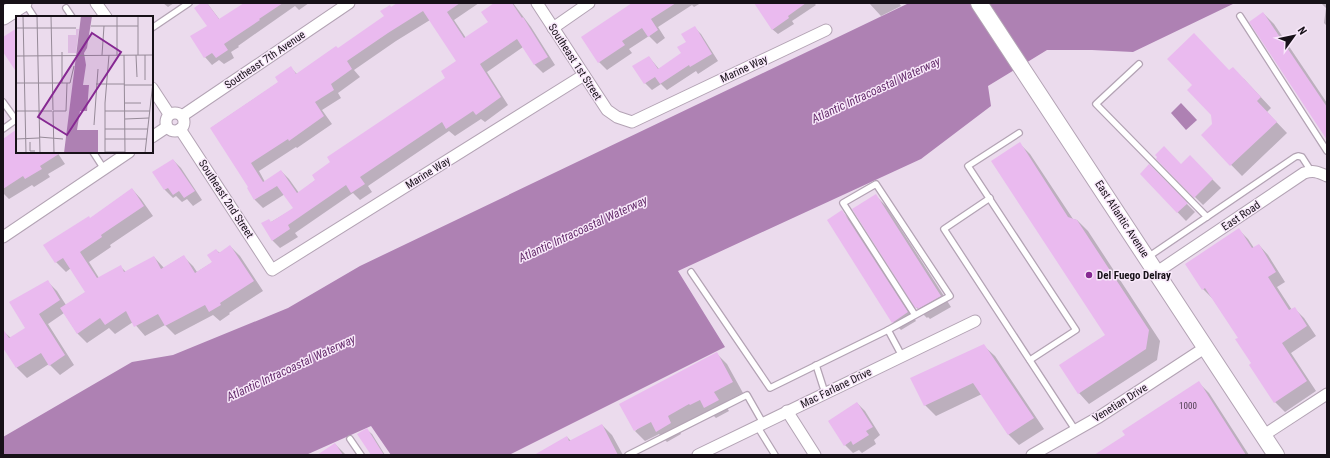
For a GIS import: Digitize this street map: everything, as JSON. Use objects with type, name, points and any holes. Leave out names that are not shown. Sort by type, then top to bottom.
[{"type":"main road","points":[[6,12],[24,3]]},
{"type":"main road","name":"East Atlantic Avenue","points":[[979,3],[1276,455]]},
{"type":"street","points":[[96,3],[105,16]]},
{"type":"street","name":"Southeast 7th Avenue","points":[[182,116],[348,3]]},
{"type":"street","name":"Southeast 1st Street","points":[[537,3],[607,110],[617,118]]},
{"type":"street","points":[[553,28],[589,3]]},
{"type":"street","name":"Marine Way","points":[[617,118],[632,122],[826,30]]},
{"type":"street","name":"Marine Way","points":[[272,270],[584,75]]},
{"type":"street","points":[[153,89],[170,114]]},
{"type":"street","points":[[167,127],[175,131],[180,129],[184,122],[182,116],[178,113],[170,114]]},
{"type":"street","points":[[167,127],[166,122],[170,114]]},
{"type":"street","points":[[153,136],[167,127]]},
{"type":"street","name":"Southeast 2nd Street","points":[[180,129],[272,270]]},
{"type":"street","points":[[3,237],[128,153]]},
{"type":"street","points":[[1311,171],[1318,171],[1327,176]]},
{"type":"street","name":"East Road","points":[[1157,272],[1304,173],[1311,171]]},
{"type":"street","name":"Mac Farlane Drive","points":[[698,455],[975,321]]},
{"type":"street","name":"Venetian Drive","points":[[1032,455],[1076,431],[1206,347]]},
{"type":"street","points":[[1264,435],[1327,394]]},
{"type":"street","points":[[787,411],[815,455]]},
{"type":"lane","points":[[24,3],[33,16]]},
{"type":"lane","points":[[153,27],[189,3]]},
{"type":"lane","points":[[66,8],[71,16]]},
{"type":"lane","points":[[1240,16],[1327,151]]},
{"type":"lane","points":[[1139,64],[1096,104],[1207,217]]},
{"type":"lane","points":[[3,102],[16,120],[3,129]]},
{"type":"lane","points":[[1019,133],[968,166],[1076,330],[1030,360]]},
{"type":"lane","points":[[94,153],[104,169]]},
{"type":"lane","points":[[1147,257],[1295,157],[1298,156],[1302,158],[1311,171]]},
{"type":"lane","points":[[691,272],[770,388],[888,330],[950,296],[876,184],[843,203],[915,315]]},
{"type":"lane","points":[[990,198],[944,229],[1076,431]]},
{"type":"lane","points":[[888,330],[902,356]]},
{"type":"lane","points":[[816,365],[825,393]]},
{"type":"lane","points":[[628,455],[747,395],[775,455]]},
{"type":"lane","points":[[350,439],[361,455]]},
{"type":"water","name":"Atlantic Intracoastal Waterway","points":[[909,3],[1235,3],[1133,52],[1047,50],[988,86],[991,106],[921,159],[678,271],[725,347],[509,455],[391,455],[371,426],[306,455],[3,455],[3,437],[132,362],[173,355],[288,308],[360,266]]},
{"type":"water","points":[[1181,103],[1197,120],[1186,130],[1171,113]]},
{"type":"building","points":[[201,3],[207,3],[219,19],[244,3],[283,3],[224,44],[228,50],[216,58],[212,53],[204,58],[190,36],[207,26],[194,8]]},
{"type":"building","points":[[397,3],[460,3],[447,12],[464,38],[488,22],[481,12],[494,3],[512,3],[522,18],[523,17],[548,57],[534,65],[517,39],[480,64],[501,97],[476,115],[473,111],[446,129],[442,122],[360,177],[365,184],[351,193],[346,185],[288,225],[290,229],[272,241],[261,223],[269,219],[271,222],[293,208],[277,186],[254,200],[247,188],[248,187],[210,128],[278,82],[275,77],[291,66],[296,74],[336,46],[338,48],[384,16],[380,11],[390,5],[391,7]],"holes":[[[423,11],[456,61],[441,71],[445,78],[327,157],[330,162],[312,175],[315,180],[297,193],[281,170],[263,182],[251,163],[288,139],[289,141],[324,116],[315,102],[334,90],[331,84],[352,69],[347,61]]]},
{"type":"building","points":[[632,3],[676,3],[651,19],[658,30],[648,37],[642,28],[622,41],[625,45],[598,63],[581,37]]},
{"type":"building","points":[[754,3],[806,3],[772,30]]},
{"type":"building","points":[[1263,12],[1327,107],[1327,140],[1249,22]]},
{"type":"building","points":[[695,26],[712,54],[690,67],[689,65],[660,84],[655,77],[644,84],[632,66],[649,56],[658,69],[681,53],[677,47],[686,42],[681,34]]},
{"type":"building","points":[[16,29],[16,72],[3,52],[3,37]]},
{"type":"building","points":[[1194,33],[1229,70],[1233,67],[1261,97],[1257,101],[1277,122],[1230,166],[1201,135],[1212,124],[1211,115],[1187,90],[1192,85],[1167,59]]},
{"type":"building","points":[[16,130],[16,153],[60,153],[40,166],[42,169],[25,179],[23,176],[3,189],[3,139]]},
{"type":"building","name":"Del Fuego Delray","points":[[1020,142],[1068,217],[1077,220],[1149,330],[1146,349],[1078,394],[1059,365],[1105,335],[991,161]]},
{"type":"building","points":[[1164,146],[1181,164],[1190,155],[1213,179],[1194,198],[1156,159],[1157,157],[1155,155]]},
{"type":"building","points":[[173,159],[195,191],[184,198],[179,191],[173,195],[168,188],[164,190],[152,172]]},
{"type":"building","points":[[1149,164],[1188,203],[1177,213],[1140,174]]},
{"type":"building","points":[[132,188],[144,206],[101,235],[102,237],[80,252],[97,278],[121,265],[124,272],[154,256],[161,269],[184,255],[195,273],[212,262],[207,255],[216,249],[219,253],[230,245],[254,281],[209,312],[205,305],[165,326],[158,314],[134,327],[126,311],[105,325],[100,318],[77,334],[60,308],[85,292],[63,258],[55,263],[43,245],[89,216],[90,218]]},
{"type":"building","points":[[876,194],[941,296],[918,309],[917,307],[915,308],[852,209]]},
{"type":"building","points":[[842,210],[908,312],[892,323],[827,220]]},
{"type":"building","points":[[1239,228],[1252,248],[1259,244],[1276,272],[1268,277],[1289,310],[1295,307],[1307,326],[1282,343],[1307,381],[1274,403],[1249,365],[1251,363],[1235,339],[1238,338],[1205,288],[1202,290],[1185,264]]},
{"type":"building","points":[[48,280],[60,300],[39,314],[65,355],[49,366],[41,353],[16,368],[3,348],[3,329],[9,338],[25,328],[9,302]]},
{"type":"building","points":[[984,344],[1034,418],[1008,435],[973,383],[924,406],[910,378]]},
{"type":"building","points":[[717,352],[733,382],[714,392],[719,400],[704,408],[700,400],[690,405],[689,404],[668,416],[671,423],[656,432],[651,422],[634,431],[619,404]]},
{"type":"building","points":[[1199,381],[1246,455],[1094,455],[1125,435],[1122,431]]},
{"type":"building","points":[[857,402],[873,427],[866,431],[869,435],[853,445],[851,441],[844,446],[828,421]]},
{"type":"building","points":[[602,424],[618,455],[534,455],[567,436],[569,441]]},
{"type":"building","points":[[367,428],[384,455],[371,455],[357,434]]},
{"type":"building","points":[[335,443],[343,455],[317,455]]},
{"type":"place","name":"Del Fuego Delray","points":[[1089,275]]}]
